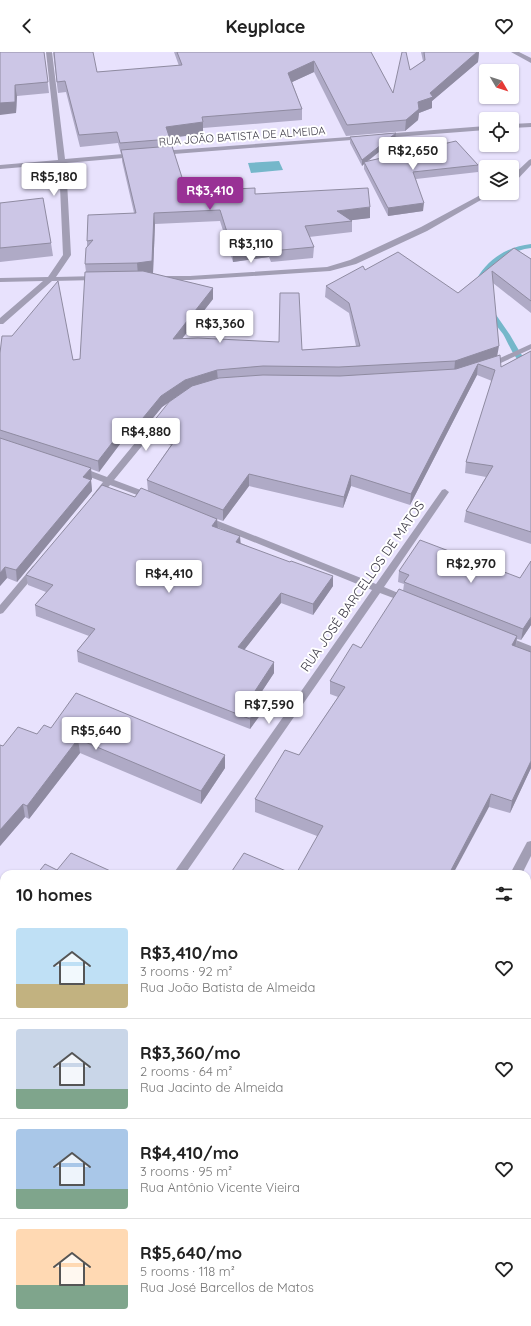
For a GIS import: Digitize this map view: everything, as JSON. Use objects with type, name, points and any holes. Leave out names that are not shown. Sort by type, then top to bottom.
[{"type":"street","points":[[0,322],[50,279],[67,255],[62,161],[46,53],[53,52]]},
{"type":"street","points":[[514,52],[531,61]]},
{"type":"street","points":[[519,126],[531,125]]},
{"type":"street","points":[[376,137],[479,129]]},
{"type":"street","name":"RUA JOÃO BATISTA DE ALMEIDA","points":[[156,154],[368,137]]},
{"type":"street","points":[[0,167],[140,155]]},
{"type":"street","points":[[519,173],[531,161]]},
{"type":"street","points":[[151,278],[190,278],[327,269],[353,262],[424,229],[479,199]]},
{"type":"street","points":[[0,280],[105,278]]},
{"type":"street","points":[[482,367],[531,346]]},
{"type":"street","points":[[89,504],[161,416]]},
{"type":"street","points":[[73,468],[109,480],[160,501]]},
{"type":"street","name":"RUA JOSÉ BARCELLOS DE MATOS","points":[[182,870],[445,492]]},
{"type":"street","points":[[196,515],[414,603]]},
{"type":"street","points":[[0,611],[40,563]]},
{"type":"street","points":[[494,635],[531,650]]},
{"type":"street","points":[[518,870],[531,845]]},
{"type":"water","points":[[279,161],[283,170],[251,173],[248,163]]},
{"type":"building","points":[[0,52],[44,52],[48,82],[15,85],[15,102],[0,103]]},
{"type":"building","points":[[54,52],[93,52],[97,72],[182,65],[177,52],[371,52],[393,93],[402,52],[406,52],[410,70],[425,60],[424,52],[477,52],[430,93],[433,97],[418,102],[419,109],[406,120],[347,125],[314,61],[288,73],[302,109],[202,117],[203,122],[166,127],[170,139],[120,143],[117,132],[79,135],[65,81],[57,82]]},
{"type":"building","points":[[396,133],[362,160],[350,137]]},
{"type":"building","points":[[456,141],[478,165],[413,172],[424,203],[388,208],[364,162]]},
{"type":"building","points":[[172,146],[186,190],[233,186],[235,189],[255,188],[255,194],[368,188],[370,207],[337,211],[352,221],[305,226],[314,247],[271,251],[269,246],[233,251],[220,210],[154,213],[152,261],[137,263],[85,264],[86,248],[93,240],[87,241],[88,215],[136,213],[121,150]]},
{"type":"building","points":[[43,198],[51,243],[0,248],[0,203]]},
{"type":"building","points":[[514,248],[531,259],[531,301],[492,271],[499,346],[455,361],[339,367],[263,366],[217,370],[185,380],[161,396],[138,424],[129,421],[98,461],[0,430],[0,353],[2,336],[12,336],[58,281],[73,360],[80,359],[85,272],[143,271],[213,288],[173,339],[198,338],[279,342],[280,293],[299,293],[302,350],[360,346],[349,303],[326,286],[363,266],[365,270],[398,252],[458,293]]},
{"type":"building","points":[[531,351],[531,532],[466,511],[493,466],[466,462],[495,370],[478,364],[411,494],[351,475],[344,497],[249,474],[223,510],[147,480],[178,436],[149,427],[169,402],[192,386],[219,378],[263,375],[340,376],[456,369],[500,355],[501,367]]},
{"type":"building","points":[[0,438],[91,468],[83,477],[91,480],[16,570],[5,567],[0,573]]},
{"type":"building","points":[[102,485],[135,497],[141,488],[217,519],[212,526],[240,536],[236,542],[333,576],[313,604],[281,593],[238,647],[274,662],[255,691],[266,696],[250,719],[77,651],[95,629],[35,605],[53,585],[26,575]]},
{"type":"building","points":[[420,540],[520,578],[531,561],[531,617],[523,629],[404,582],[409,575],[399,571]]},
{"type":"building","points":[[399,589],[517,636],[512,645],[531,652],[531,761],[512,801],[491,794],[451,870],[298,870],[323,826],[255,799],[285,750],[299,755],[345,687],[330,681],[353,644],[361,648]]},
{"type":"building","points":[[76,693],[225,755],[201,791],[78,739],[27,806],[23,804],[0,830],[0,745],[3,746],[18,727],[37,734],[44,725],[51,728]]},
{"type":"building","points":[[71,853],[108,870],[57,870]]},
{"type":"building","points":[[244,853],[284,870],[233,870]]},
{"type":"building","points":[[45,864],[57,870],[40,870]]},
{"type":"waterway","points":[[477,284],[486,270],[499,258],[507,253],[523,247],[531,246]]},
{"type":"waterway","points":[[489,311],[500,324],[518,355],[531,368]]}]
